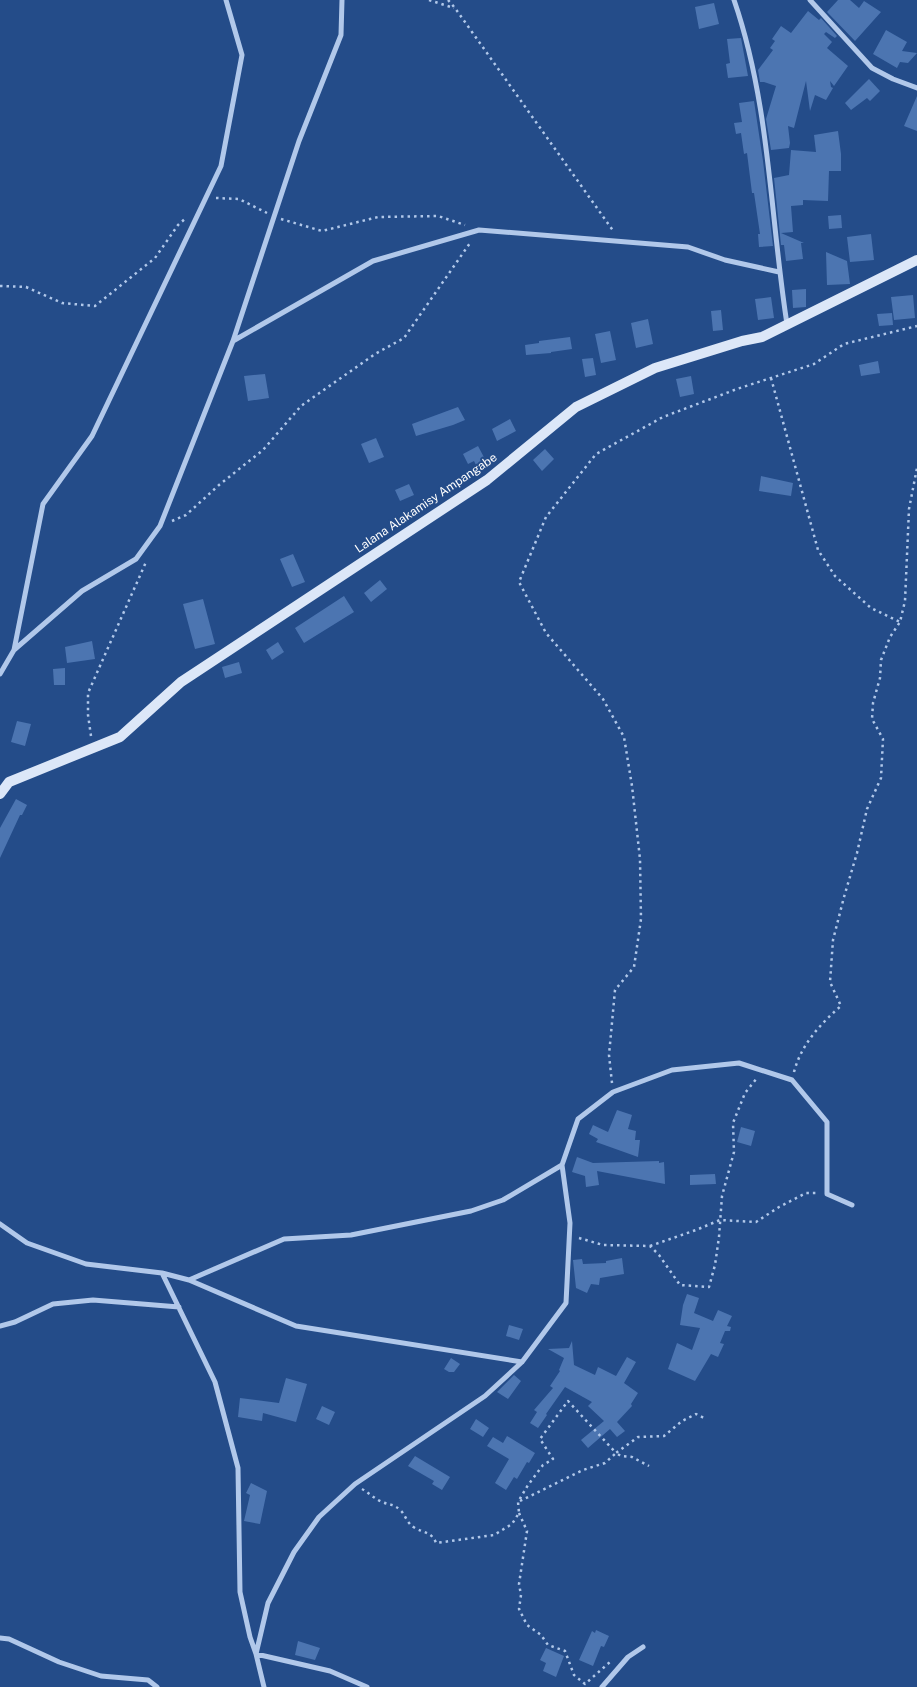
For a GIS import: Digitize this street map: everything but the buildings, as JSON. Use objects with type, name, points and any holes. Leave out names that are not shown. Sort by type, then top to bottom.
[{"type":"street","points":[[0,674],[14,650],[43,504],[92,436],[221,166],[242,55],[226,0]]},
{"type":"street","points":[[14,650],[82,592],[136,559],[160,526],[232,342],[300,141],[341,35],[342,0]]},
{"type":"street","points":[[734,0],[745,32],[764,126],[775,217],[779,272],[787,324]]},
{"type":"street","points":[[810,0],[872,68],[893,79],[917,88]]},
{"type":"street","points":[[232,342],[373,260],[479,230],[688,247],[725,260],[779,272]]},
{"type":"street","name":"Lalana Alakamisy Ampangabe","points":[[0,794],[9,782],[120,737],[181,682],[487,480],[576,407],[655,368],[742,341],[762,338],[917,260]]},
{"type":"street","points":[[256,1654],[268,1604],[294,1552],[319,1517],[355,1484],[485,1396],[522,1362],[566,1303],[570,1223],[562,1165],[578,1119],[613,1092],[672,1070],[739,1063],[792,1080],[828,1122],[827,1194],[852,1205]]},
{"type":"street","points":[[188,1280],[284,1239],[351,1235],[471,1211],[503,1200],[562,1165]]},
{"type":"street","points":[[0,1224],[28,1243],[86,1264],[162,1273],[188,1280],[296,1326],[522,1362]]},
{"type":"street","points":[[162,1273],[215,1382],[238,1468],[240,1592],[264,1687]]},
{"type":"street","points":[[0,1326],[15,1322],[53,1304],[92,1300],[179,1307]]},
{"type":"street","points":[[0,1638],[9,1639],[60,1662],[101,1676],[148,1680],[157,1687]]},
{"type":"street","points":[[602,1687],[628,1657],[643,1647]]},
{"type":"street","points":[[256,1654],[330,1671],[367,1687]]},
{"type":"path","points":[[429,0],[455,8]]},
{"type":"path","points":[[448,0],[620,240]]},
{"type":"path","points":[[0,286],[26,287],[62,303],[95,306],[155,258],[178,225],[206,198],[239,198],[274,216],[322,231],[378,217],[438,216],[479,230],[404,338],[374,354],[301,406],[264,450],[186,515],[160,526]]},
{"type":"path","points":[[613,1092],[609,1055],[615,990],[634,967],[641,919],[640,859],[632,786],[624,737],[603,699],[546,633],[519,582],[546,517],[596,454],[662,417],[737,389],[814,364],[844,344],[917,326]]},
{"type":"path","points":[[771,378],[818,550],[836,576],[871,608],[900,622]]},
{"type":"path","points":[[792,1080],[796,1063],[812,1035],[841,1006],[830,982],[833,940],[857,854],[867,809],[881,778],[883,739],[872,719],[873,704],[880,678],[881,660],[890,637],[900,622],[906,601],[909,509],[917,468]]},
{"type":"path","points":[[93,748],[88,715],[88,693],[147,559]]},
{"type":"path","points":[[650,1246],[660,1255],[680,1285],[709,1287],[715,1265],[722,1196],[734,1152],[733,1123],[745,1093],[763,1070]]},
{"type":"path","points":[[570,1223],[575,1237],[603,1245],[650,1246],[720,1220],[756,1222],[806,1193],[827,1194]]},
{"type":"path","points":[[616,1657],[585,1684],[574,1675],[565,1650],[548,1645],[542,1635],[527,1625],[519,1609],[521,1595],[518,1584],[527,1531],[519,1513],[518,1502],[543,1464],[553,1459],[540,1438],[568,1401],[616,1453],[621,1456],[632,1457],[649,1466]]},
{"type":"path","points":[[518,1502],[583,1470],[605,1463],[638,1436],[664,1436],[682,1421],[696,1414],[704,1418]]},
{"type":"path","points":[[355,1484],[382,1502],[394,1505],[402,1511],[406,1520],[415,1528],[425,1531],[434,1537],[436,1543],[494,1535],[512,1524],[519,1513]]}]
